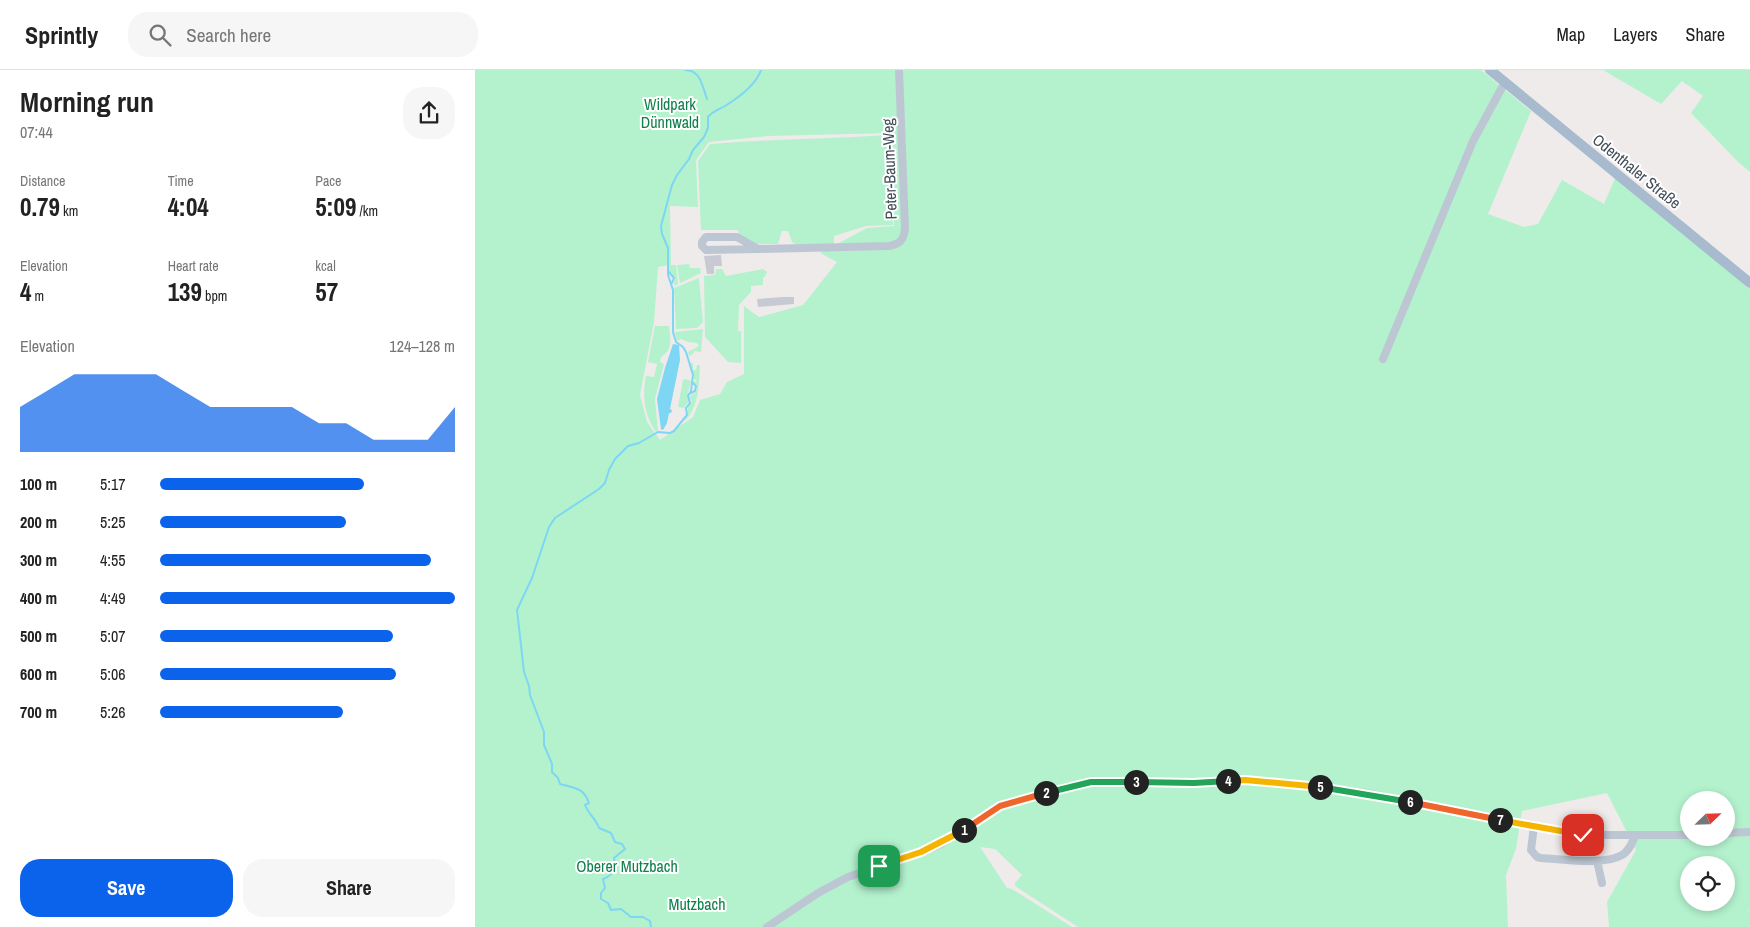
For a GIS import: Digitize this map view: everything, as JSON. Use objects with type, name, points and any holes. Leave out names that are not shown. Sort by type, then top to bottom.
[{"type":"main road","name":"Odenthaler Straße","points":[[1490,70],[1750,283]]},
{"type":"street","name":"Peter-Baum-Weg","points":[[758,249],[737,237],[706,237],[702,242],[702,246],[706,250],[758,249],[889,246],[902,240],[905,228],[899,70]]},
{"type":"street","points":[[1383,359],[1473,141],[1505,82]]},
{"type":"street","points":[[767,927],[818,892],[848,877],[941,844],[1000,806],[1091,782],[1194,783],[1245,780],[1366,794],[1583,835],[1680,835]]},
{"type":"street","points":[[1534,826],[1531,850],[1537,857],[1597,861],[1622,855],[1629,849],[1635,836]]},
{"type":"street","points":[[1735,833],[1750,832]]},
{"type":"street","points":[[1597,861],[1602,883]]},
{"type":"green space","points":[[475,70],[1481,70],[1531,111],[1488,214],[1524,227],[1538,224],[1562,180],[1604,204],[1615,178],[1750,289],[1750,910],[1747,911],[1750,911],[1750,927],[1609,927],[1607,902],[1636,850],[1607,793],[1522,811],[1516,849],[1506,875],[1508,927],[1078,927],[1015,886],[1015,883],[1022,875],[995,849],[980,847],[1007,888],[1012,889],[1072,927],[475,927]],"holes":[[[891,133],[894,226],[867,228],[820,253],[837,262],[803,305],[759,317],[744,306],[744,374],[727,382],[720,394],[700,400],[693,417],[660,440],[647,422],[640,395],[654,322],[658,267],[669,265],[669,271],[675,278],[674,286],[678,284],[676,265],[671,265],[670,206],[698,207],[696,160],[709,142],[768,136]]]},
{"type":"green space","points":[[1603,70],[1750,70],[1750,172],[1691,113],[1703,96],[1682,81],[1661,104]]},
{"type":"green space","points":[[889,135],[893,225],[866,226],[834,236],[834,244],[795,244],[792,242],[788,231],[782,231],[778,244],[754,244],[739,234],[738,230],[701,230],[698,161],[710,144]]},
{"type":"green space","points":[[689,264],[690,268],[700,268],[701,273],[680,283],[677,265]]},
{"type":"green space","points":[[716,269],[722,269],[726,276],[763,269],[767,272],[765,277],[763,277],[763,285],[751,286],[751,292],[739,305],[738,331],[741,331],[741,363],[728,362],[705,337],[704,276],[715,275]]},
{"type":"green space","points":[[699,278],[703,322],[697,328],[676,329],[674,288]]},
{"type":"green space","points":[[655,326],[669,326],[670,339],[669,349],[660,362],[664,364],[655,399],[658,431],[656,432],[649,418],[644,398],[646,376],[654,377],[657,364],[648,362]]},
{"type":"green space","points":[[703,329],[701,352],[694,351],[689,356],[688,352],[699,346],[697,343],[681,339],[677,341],[675,332]]},
{"type":"green space","points":[[690,363],[693,363],[693,370],[696,370],[697,365],[700,365],[698,388],[693,410],[684,422],[688,415],[688,406],[692,401],[689,397],[696,392],[697,385],[693,383],[697,380],[694,379]]},
{"type":"green space","points":[[683,380],[691,381],[687,397],[689,401],[684,408],[678,407]]},
{"type":"water","points":[[673,344],[679,345],[680,360],[670,409],[672,410],[669,413],[663,430],[661,429],[657,399]]},
{"type":"building","points":[[721,255],[722,266],[714,266],[714,274],[707,274],[704,256]]},
{"type":"building","points":[[794,297],[794,304],[758,307],[757,299]]},
{"type":"waterway","points":[[685,70],[698,76],[707,99]]},
{"type":"waterway","name":"Mutzbach","points":[[651,927],[650,921],[643,917],[631,917],[621,909],[611,910],[608,903],[601,899],[601,893],[605,888],[603,879],[612,873],[614,858],[625,849],[622,844],[615,842],[611,833],[599,828],[588,812],[585,805],[589,803],[582,791],[560,784],[558,778],[552,772],[552,764],[544,745],[544,732],[530,695],[524,672],[517,610],[532,578],[549,527],[555,518],[599,489],[605,483],[615,459],[628,446],[639,443],[658,432],[670,433],[674,431],[687,415],[686,408],[690,403],[688,396],[691,391],[693,375],[686,352],[676,342],[673,332],[673,290],[668,275],[668,248],[661,226],[672,185],[693,150],[704,137],[708,128],[708,117],[746,91],[759,76],[761,70]]},
{"type":"waterway","name":"Mutzbach","points":[[668,271],[674,278],[672,283]]},
{"type":"waterway","name":"Mutzbach","points":[[689,394],[695,391],[696,386],[692,382]]},
{"type":"route","points":[[879,866],[941,844],[1000,806],[1070,786],[1106,780],[1194,783],[1245,780],[1331,788],[1583,835]]},
{"type":"park label","name":"Wildpark Dünnwald","points":[[670,113]]},
{"type":"park label","name":"Oberer Mutzbach","points":[[627,866]]}]
